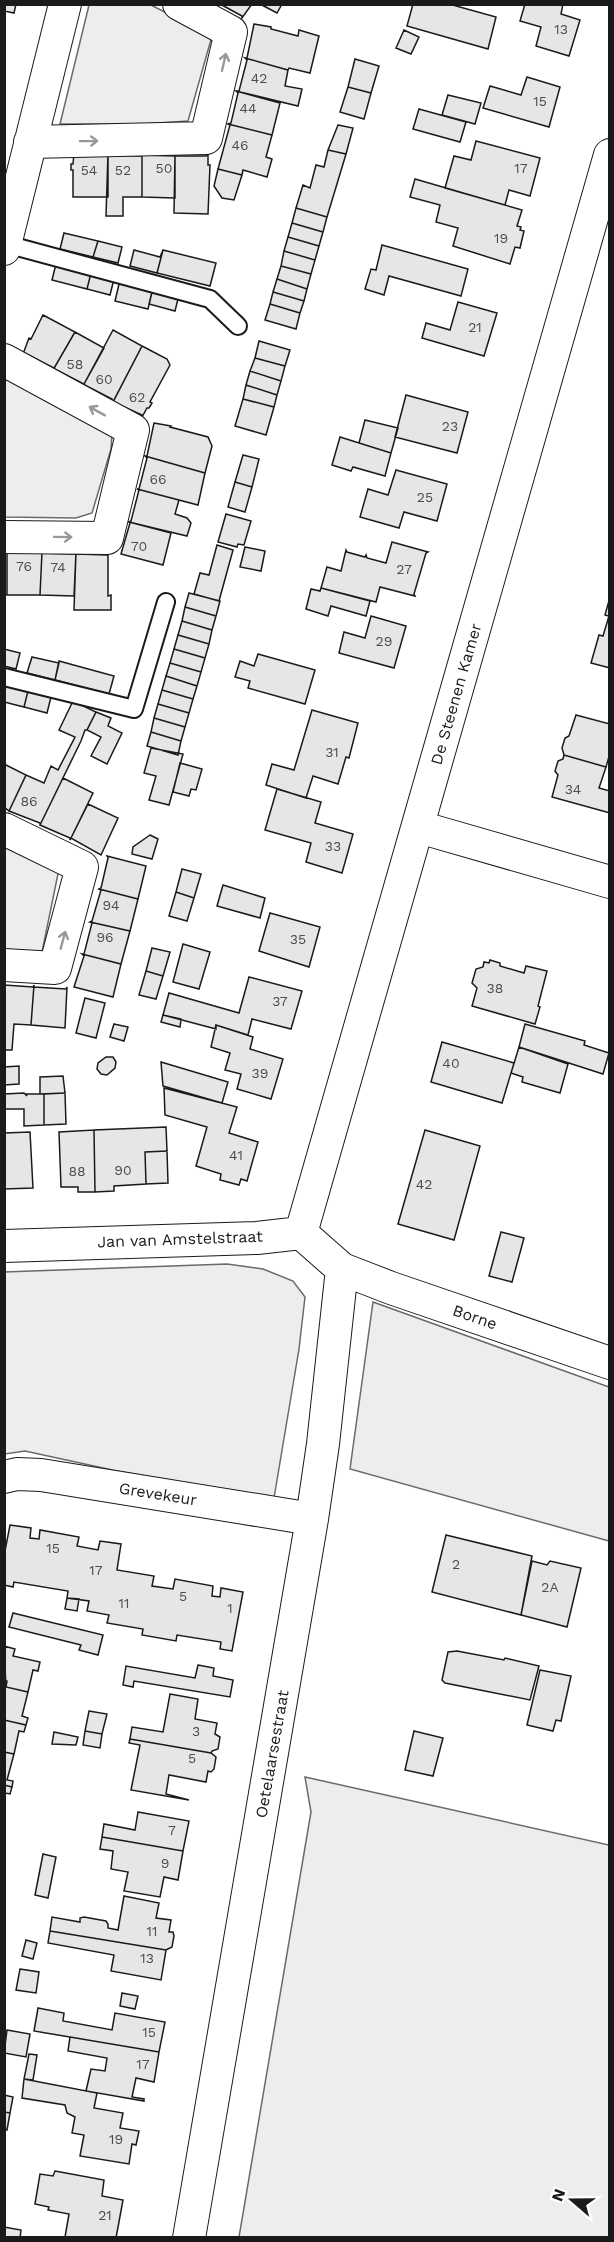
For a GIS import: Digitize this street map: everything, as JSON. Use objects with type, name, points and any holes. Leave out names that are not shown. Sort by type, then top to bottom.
[{"type":"street","points":[[5,247],[65,4]]},
{"type":"street","points":[[30,142],[206,138],[231,32],[179,4]]},
{"type":"street","name":"De Steenen Kamer","points":[[302,1233],[609,155]]},
{"type":"street","points":[[4,360],[133,430],[107,538],[4,537]]},
{"type":"street","points":[[419,826],[609,882]]},
{"type":"street","points":[[4,829],[82,867],[55,968],[4,965]]},
{"type":"street","points":[[302,1233],[342,1269]]},
{"type":"street","name":"Jan van Amstelstraat","points":[[4,1246],[257,1238],[302,1233]]},
{"type":"street","name":"Borne","points":[[342,1269],[609,1363]]},
{"type":"street","name":"Oetelaarsestraat","points":[[189,2238],[312,1519],[323,1444],[342,1269]]},
{"type":"street","name":"Grevekeur","points":[[4,1478],[16,1474],[41,1475],[312,1519]]},
{"type":"lane","points":[[5,247],[210,299],[238,326]]},
{"type":"lane","points":[[4,677],[134,710],[166,602]]},
{"type":"shaded area","points":[[89,5],[151,5],[212,36],[188,121],[144,124],[60,124]]},
{"type":"shaded area","points":[[4,376],[112,434],[111,449],[92,513],[76,518],[5,517]]},
{"type":"shaded area","points":[[4,837],[60,864],[40,962],[5,960]]},
{"type":"shaded area","points":[[227,1264],[263,1269],[293,1281],[305,1297],[299,1349],[274,1498],[117,1471],[25,1451],[5,1454],[4,1272]]},
{"type":"shaded area","points":[[373,1302],[609,1387],[609,1541],[350,1469]]},
{"type":"shaded area","points":[[305,1777],[609,1845],[609,2237],[239,2237],[311,1812]]},
{"type":"building","points":[[4,4],[16,4],[14,13],[4,11]]},
{"type":"building","points":[[220,4],[252,4],[242,18]]},
{"type":"building","points":[[260,4],[282,4],[277,13]]},
{"type":"building","points":[[413,4],[449,4],[496,17],[488,49],[407,26]]},
{"type":"building","points":[[525,4],[563,4],[561,14],[580,20],[569,56],[536,46],[541,27],[520,21]]},
{"type":"building","points":[[254,24],[298,36],[299,30],[319,36],[310,73],[289,68],[288,70],[245,58],[247,58]]},
{"type":"building","points":[[404,30],[419,37],[411,54],[396,48]]},
{"type":"building","points":[[245,58],[288,70],[285,86],[302,89],[298,106],[236,91],[239,91],[247,60]]},
{"type":"building","points":[[355,59],[379,66],[371,93],[348,87]]},
{"type":"building","points":[[527,77],[560,87],[549,127],[483,108],[490,86],[521,95]]},
{"type":"building","points":[[348,87],[371,93],[364,119],[340,112]]},
{"type":"building","points":[[236,91],[280,103],[272,135],[228,124],[231,123],[238,93]]},
{"type":"building","points":[[448,95],[481,103],[475,124],[442,115]]},
{"type":"building","points":[[419,109],[466,122],[460,142],[413,129]]},
{"type":"building","points":[[228,124],[272,135],[266,157],[272,159],[267,177],[243,170],[242,175],[218,169],[230,125]]},
{"type":"building","points":[[338,125],[353,128],[346,154],[328,150]]},
{"type":"building","points":[[476,141],[540,158],[530,196],[509,190],[505,205],[445,188],[454,156],[471,160]]},
{"type":"building","points":[[328,150],[346,154],[327,217],[296,208],[303,185],[310,188],[316,165],[324,167]]},
{"type":"building","points":[[74,153],[108,153],[108,197],[73,197],[71,164],[73,164]]},
{"type":"building","points":[[108,153],[109,155],[142,156],[142,197],[123,197],[123,216],[106,216]]},
{"type":"building","points":[[142,153],[143,155],[175,156],[175,198],[142,197]]},
{"type":"building","points":[[175,154],[176,156],[206,156],[208,154],[208,165],[210,165],[208,214],[174,213]]},
{"type":"building","points":[[218,169],[242,175],[234,200],[222,198],[214,186]]},
{"type":"building","points":[[415,179],[522,210],[517,226],[524,231],[520,248],[515,247],[510,264],[453,246],[458,228],[436,222],[440,205],[410,197]]},
{"type":"building","points":[[296,208],[327,217],[323,232],[292,223]]},
{"type":"building","points":[[292,223],[323,232],[319,246],[288,237]]},
{"type":"building","points":[[64,233],[98,241],[93,257],[60,249]]},
{"type":"building","points":[[288,237],[319,246],[315,260],[284,251]]},
{"type":"building","points":[[98,241],[122,247],[118,263],[93,257]]},
{"type":"building","points":[[382,245],[468,269],[461,296],[389,276],[384,295],[365,289],[371,269],[376,270]]},
{"type":"building","points":[[134,250],[160,257],[163,250],[157,273],[130,266]]},
{"type":"building","points":[[163,250],[216,263],[210,286],[157,273]]},
{"type":"building","points":[[284,251],[315,260],[311,274],[281,266]]},
{"type":"building","points":[[56,264],[91,273],[87,289],[52,280]]},
{"type":"building","points":[[281,266],[311,274],[307,289],[277,279]]},
{"type":"building","points":[[91,273],[114,279],[110,295],[87,289]]},
{"type":"building","points":[[277,279],[307,289],[304,301],[273,292]]},
{"type":"building","points":[[120,280],[153,288],[148,309],[115,301]]},
{"type":"building","points":[[153,288],[179,295],[175,311],[149,304]]},
{"type":"building","points":[[273,292],[304,301],[300,313],[270,304]]},
{"type":"building","points":[[458,302],[497,313],[484,356],[422,338],[426,323],[450,330]]},
{"type":"building","points":[[270,304],[300,313],[296,329],[265,320]]},
{"type":"building","points":[[43,315],[75,332],[53,370],[54,368],[23,354],[29,338],[31,339]]},
{"type":"building","points":[[113,330],[142,346],[113,402],[112,399],[83,386]]},
{"type":"building","points":[[75,332],[104,348],[83,386],[84,384],[53,370]]},
{"type":"building","points":[[259,341],[290,350],[285,366],[255,358]]},
{"type":"building","points":[[142,346],[167,359],[170,365],[150,402],[152,403],[142,417],[113,402]]},
{"type":"building","points":[[255,358],[285,366],[281,381],[250,371]]},
{"type":"building","points":[[250,371],[281,381],[277,395],[246,385]]},
{"type":"building","points":[[246,385],[277,395],[274,407],[243,399]]},
{"type":"building","points":[[406,395],[468,412],[457,453],[395,437]]},
{"type":"building","points":[[243,399],[274,407],[266,435],[235,426]]},
{"type":"building","points":[[365,420],[398,428],[391,453],[359,443]]},
{"type":"building","points":[[154,423],[208,437],[212,446],[205,473],[145,456],[147,456]]},
{"type":"building","points":[[340,437],[391,453],[385,476],[353,467],[351,471],[332,465]]},
{"type":"building","points":[[243,455],[259,459],[252,487],[235,482]]},
{"type":"building","points":[[145,456],[205,473],[198,505],[137,489],[139,489],[147,458]]},
{"type":"building","points":[[396,470],[447,484],[437,521],[404,512],[399,528],[360,517],[368,489],[388,495]]},
{"type":"building","points":[[235,482],[252,487],[245,512],[228,507]]},
{"type":"building","points":[[137,489],[179,500],[175,514],[187,518],[191,523],[187,536],[129,522],[139,490]]},
{"type":"building","points":[[226,514],[251,521],[244,545],[238,544],[237,547],[218,542]]},
{"type":"building","points":[[129,522],[171,533],[163,565],[121,554]]},
{"type":"building","points":[[392,542],[428,552],[415,596],[380,587],[376,602],[321,588],[327,567],[341,571],[346,550],[386,563]]},
{"type":"building","points":[[217,545],[233,550],[219,601],[194,594],[200,573],[209,575]]},
{"type":"building","points":[[245,547],[265,551],[261,571],[240,567]]},
{"type":"building","points":[[7,551],[7,595],[4,595],[4,553]]},
{"type":"building","points":[[7,551],[8,553],[42,552],[40,595],[7,595]]},
{"type":"building","points":[[42,552],[74,554],[76,552],[74,596],[40,595]]},
{"type":"building","points":[[76,552],[76,554],[107,555],[108,553],[108,596],[111,595],[111,610],[74,610]]},
{"type":"building","points":[[321,588],[370,601],[366,616],[331,606],[328,616],[306,609],[311,589],[320,591]]},
{"type":"building","points":[[189,593],[220,601],[216,616],[185,607]]},
{"type":"building","points":[[610,597],[610,668],[591,663],[599,635],[603,636],[609,616],[605,615]]},
{"type":"building","points":[[185,607],[216,616],[212,630],[182,621]]},
{"type":"building","points":[[371,616],[406,626],[394,668],[339,653],[344,632],[365,638]]},
{"type":"building","points":[[182,621],[212,630],[209,644],[178,635]]},
{"type":"building","points":[[178,635],[209,644],[205,658],[174,649]]},
{"type":"building","points":[[4,649],[20,653],[16,669],[4,666]]},
{"type":"building","points":[[174,649],[205,658],[201,672],[170,663]]},
{"type":"building","points":[[258,654],[315,670],[305,704],[248,688],[250,681],[235,677],[240,661],[254,666]]},
{"type":"building","points":[[32,657],[59,663],[55,680],[27,673]]},
{"type":"building","points":[[59,661],[114,676],[109,694],[55,680]]},
{"type":"building","points":[[170,663],[201,672],[197,686],[166,676]]},
{"type":"building","points":[[166,676],[197,686],[193,699],[162,690]]},
{"type":"building","points":[[4,681],[29,687],[24,707],[4,702]]},
{"type":"building","points":[[29,687],[52,693],[47,713],[24,707]]},
{"type":"building","points":[[162,690],[193,699],[189,713],[158,704]]},
{"type":"building","points":[[73,701],[96,712],[85,730],[40,825],[40,823],[9,811],[26,775],[44,783],[51,766],[58,770],[75,737],[59,730]]},
{"type":"building","points":[[158,704],[189,713],[185,727],[154,718]]},
{"type":"building","points":[[312,710],[358,723],[349,758],[346,757],[338,784],[313,776],[306,798],[266,785],[272,764],[294,770]]},
{"type":"building","points":[[96,712],[111,718],[108,726],[122,733],[107,764],[91,756],[101,737],[87,730]]},
{"type":"building","points":[[576,715],[610,724],[610,753],[606,767],[564,755],[562,748],[565,738],[569,736]]},
{"type":"building","points":[[154,718],[185,727],[181,741],[151,732]]},
{"type":"building","points":[[151,732],[181,741],[178,755],[147,746]]},
{"type":"building","points":[[151,748],[183,754],[169,805],[149,800],[156,776],[144,773]]},
{"type":"building","points":[[564,755],[606,767],[599,788],[610,791],[610,813],[552,797],[558,775],[555,771],[558,761],[563,759]]},
{"type":"building","points":[[180,763],[202,769],[196,790],[191,789],[189,796],[173,792]]},
{"type":"building","points":[[4,764],[26,775],[9,811],[4,807]]},
{"type":"building","points":[[63,778],[93,793],[70,840],[40,825]]},
{"type":"building","points":[[277,789],[321,802],[315,823],[353,834],[342,873],[306,862],[311,843],[265,830]]},
{"type":"building","points":[[88,804],[118,818],[101,855],[71,838]]},
{"type":"building","points":[[150,835],[158,839],[152,859],[132,854],[133,847]]},
{"type":"building","points":[[107,856],[146,866],[138,899],[99,889]]},
{"type":"building","points":[[182,869],[201,874],[194,898],[176,892]]},
{"type":"building","points":[[223,885],[265,898],[260,918],[217,906]]},
{"type":"building","points":[[99,889],[138,899],[130,931],[90,922],[101,890]]},
{"type":"building","points":[[176,892],[194,898],[187,921],[169,916]]},
{"type":"building","points":[[270,913],[320,927],[309,967],[259,951]]},
{"type":"building","points":[[90,922],[130,931],[121,964],[82,954],[84,954],[92,923]]},
{"type":"building","points":[[183,944],[210,952],[199,989],[173,982]]},
{"type":"building","points":[[152,948],[170,952],[163,976],[146,971]]},
{"type":"building","points":[[82,954],[121,964],[113,997],[74,987],[84,956]]},
{"type":"building","points":[[490,960],[500,963],[500,966],[524,973],[526,966],[547,971],[535,1024],[472,1006],[477,988],[472,983],[476,969],[483,967],[484,962],[489,963]]},
{"type":"building","points":[[146,971],[163,976],[156,999],[139,995]]},
{"type":"building","points":[[249,977],[302,991],[291,1029],[252,1019],[248,1035],[216,1025],[216,1029],[163,1015],[169,993],[239,1013]]},
{"type":"building","points":[[4,985],[33,987],[34,985],[31,1025],[14,1024],[12,1050],[4,1050]]},
{"type":"building","points":[[34,985],[34,987],[66,989],[67,987],[65,1028],[31,1025]]},
{"type":"building","points":[[85,998],[105,1003],[96,1038],[76,1033]]},
{"type":"building","points":[[163,1015],[181,1019],[180,1027],[161,1022]]},
{"type":"building","points":[[114,1024],[128,1027],[124,1041],[110,1037]]},
{"type":"building","points":[[525,1024],[585,1041],[584,1045],[609,1053],[603,1074],[519,1047]]},
{"type":"building","points":[[216,1025],[253,1037],[250,1049],[283,1059],[271,1099],[237,1089],[241,1074],[225,1070],[230,1053],[211,1047]]},
{"type":"building","points":[[442,1042],[514,1063],[502,1103],[431,1082]]},
{"type":"building","points":[[519,1047],[568,1064],[560,1093],[522,1082],[523,1077],[511,1073]]},
{"type":"building","points":[[106,1057],[113,1057],[116,1062],[115,1068],[107,1075],[101,1074],[97,1069],[98,1063]]},
{"type":"building","points":[[161,1062],[228,1082],[222,1103],[163,1086]]},
{"type":"building","points":[[19,1066],[19,1084],[4,1085],[4,1067]]},
{"type":"building","points":[[63,1076],[65,1093],[40,1094],[40,1077]]},
{"type":"building","points":[[164,1088],[237,1107],[229,1133],[258,1142],[247,1181],[241,1179],[239,1185],[220,1180],[221,1174],[196,1166],[207,1127],[165,1115]]},
{"type":"building","points":[[24,1093],[27,1096],[26,1094],[44,1094],[44,1125],[24,1126],[24,1109],[4,1109],[4,1094]]},
{"type":"building","points":[[65,1093],[66,1124],[44,1125],[44,1094]]},
{"type":"building","points":[[166,1127],[167,1151],[145,1152],[146,1184],[114,1186],[114,1191],[95,1192],[94,1130]]},
{"type":"building","points":[[94,1130],[95,1192],[78,1192],[78,1187],[61,1187],[59,1132]]},
{"type":"building","points":[[425,1130],[480,1146],[454,1240],[398,1224]]},
{"type":"building","points":[[30,1132],[33,1188],[4,1189],[4,1133]]},
{"type":"building","points":[[167,1151],[168,1183],[146,1184],[145,1152]]},
{"type":"building","points":[[501,1232],[524,1238],[512,1282],[489,1276]]},
{"type":"building","points":[[10,1525],[31,1528],[30,1538],[39,1539],[40,1530],[79,1537],[77,1546],[98,1550],[100,1541],[121,1544],[117,1570],[154,1576],[152,1586],[173,1589],[175,1579],[213,1586],[212,1596],[220,1597],[221,1588],[243,1592],[232,1651],[220,1649],[221,1642],[177,1635],[176,1641],[142,1635],[143,1629],[107,1623],[109,1615],[87,1611],[89,1601],[67,1598],[68,1591],[14,1582],[13,1587],[4,1585],[4,1556]]},
{"type":"building","points":[[446,1535],[532,1556],[521,1615],[432,1592]]},
{"type":"building","points":[[532,1561],[547,1565],[550,1561],[581,1568],[567,1627],[521,1615]]},
{"type":"building","points":[[67,1598],[79,1599],[77,1611],[65,1609]]},
{"type":"building","points":[[13,1613],[103,1635],[98,1655],[79,1650],[81,1645],[9,1627]]},
{"type":"building","points":[[4,1646],[15,1649],[13,1656],[40,1662],[38,1671],[33,1670],[28,1692],[6,1687]]},
{"type":"building","points":[[457,1651],[539,1666],[530,1700],[445,1683],[442,1680],[448,1652]]},
{"type":"building","points":[[198,1665],[214,1668],[213,1676],[233,1680],[230,1697],[134,1681],[133,1687],[123,1685],[126,1666],[195,1678]]},
{"type":"building","points":[[540,1670],[571,1676],[561,1721],[556,1720],[553,1731],[527,1725]]},
{"type":"building","points":[[4,1680],[7,1681],[6,1687],[28,1692],[22,1716],[28,1718],[26,1725],[4,1720]]},
{"type":"building","points":[[170,1694],[198,1699],[195,1719],[217,1723],[215,1734],[220,1737],[218,1749],[211,1753],[130,1739],[132,1727],[163,1732]]},
{"type":"building","points":[[89,1711],[107,1714],[102,1734],[85,1731]]},
{"type":"building","points":[[4,1720],[26,1725],[24,1732],[19,1731],[14,1754],[4,1752]]},
{"type":"building","points":[[85,1731],[102,1734],[100,1748],[83,1745]]},
{"type":"building","points":[[414,1731],[443,1738],[433,1776],[405,1770]]},
{"type":"building","points":[[54,1732],[78,1737],[76,1745],[52,1744]]},
{"type":"building","points":[[130,1739],[211,1753],[216,1757],[214,1769],[211,1772],[208,1771],[206,1782],[169,1775],[166,1794],[189,1800],[131,1790],[140,1745],[129,1743]]},
{"type":"building","points":[[4,1752],[14,1754],[7,1780],[13,1781],[12,1787],[4,1785]]},
{"type":"building","points":[[4,1785],[12,1787],[10,1794],[5,1793],[4,1796]]},
{"type":"building","points":[[138,1812],[189,1821],[183,1851],[102,1837],[104,1824],[135,1830]]},
{"type":"building","points":[[102,1837],[183,1851],[178,1880],[164,1877],[160,1897],[124,1891],[128,1872],[111,1869],[113,1851],[100,1849]]},
{"type":"building","points":[[43,1854],[56,1857],[48,1898],[35,1895]]},
{"type":"building","points":[[124,1896],[159,1903],[156,1918],[171,1920],[169,1932],[173,1932],[174,1936],[172,1947],[166,1950],[50,1931],[52,1917],[80,1922],[80,1918],[84,1917],[106,1921],[108,1928],[118,1930]]},
{"type":"building","points":[[50,1931],[166,1950],[161,1980],[111,1971],[114,1955],[48,1943]]},
{"type":"building","points":[[26,1940],[37,1943],[33,1959],[22,1956]]},
{"type":"building","points":[[20,1969],[39,1972],[36,1993],[16,1990]]},
{"type":"building","points":[[122,1993],[138,1996],[135,2009],[120,2006]]},
{"type":"building","points":[[38,2008],[64,2013],[63,2021],[112,2030],[115,2013],[165,2022],[159,2052],[34,2031]]},
{"type":"building","points":[[7,2030],[30,2034],[26,2057],[4,2053]]},
{"type":"building","points":[[70,2037],[159,2052],[154,2082],[136,2078],[132,2097],[144,2099],[144,2101],[86,2091],[91,2069],[105,2071],[107,2058],[68,2051]]},
{"type":"building","points":[[29,2054],[37,2055],[33,2080],[24,2079]]},
{"type":"building","points":[[24,2079],[97,2093],[94,2108],[123,2113],[120,2128],[139,2131],[136,2145],[132,2144],[129,2164],[80,2156],[84,2135],[72,2133],[75,2117],[67,2113],[65,2105],[22,2098]]},
{"type":"building","points":[[4,2095],[13,2097],[10,2113],[4,2112]]},
{"type":"building","points":[[4,2112],[10,2113],[7,2130],[4,2129]]},
{"type":"building","points":[[55,2171],[104,2180],[102,2196],[123,2200],[116,2238],[65,2237],[69,2214],[48,2210],[49,2207],[35,2204],[40,2174],[53,2176]]},
{"type":"building","points":[[4,2227],[21,2230],[20,2238],[4,2238]]}]
